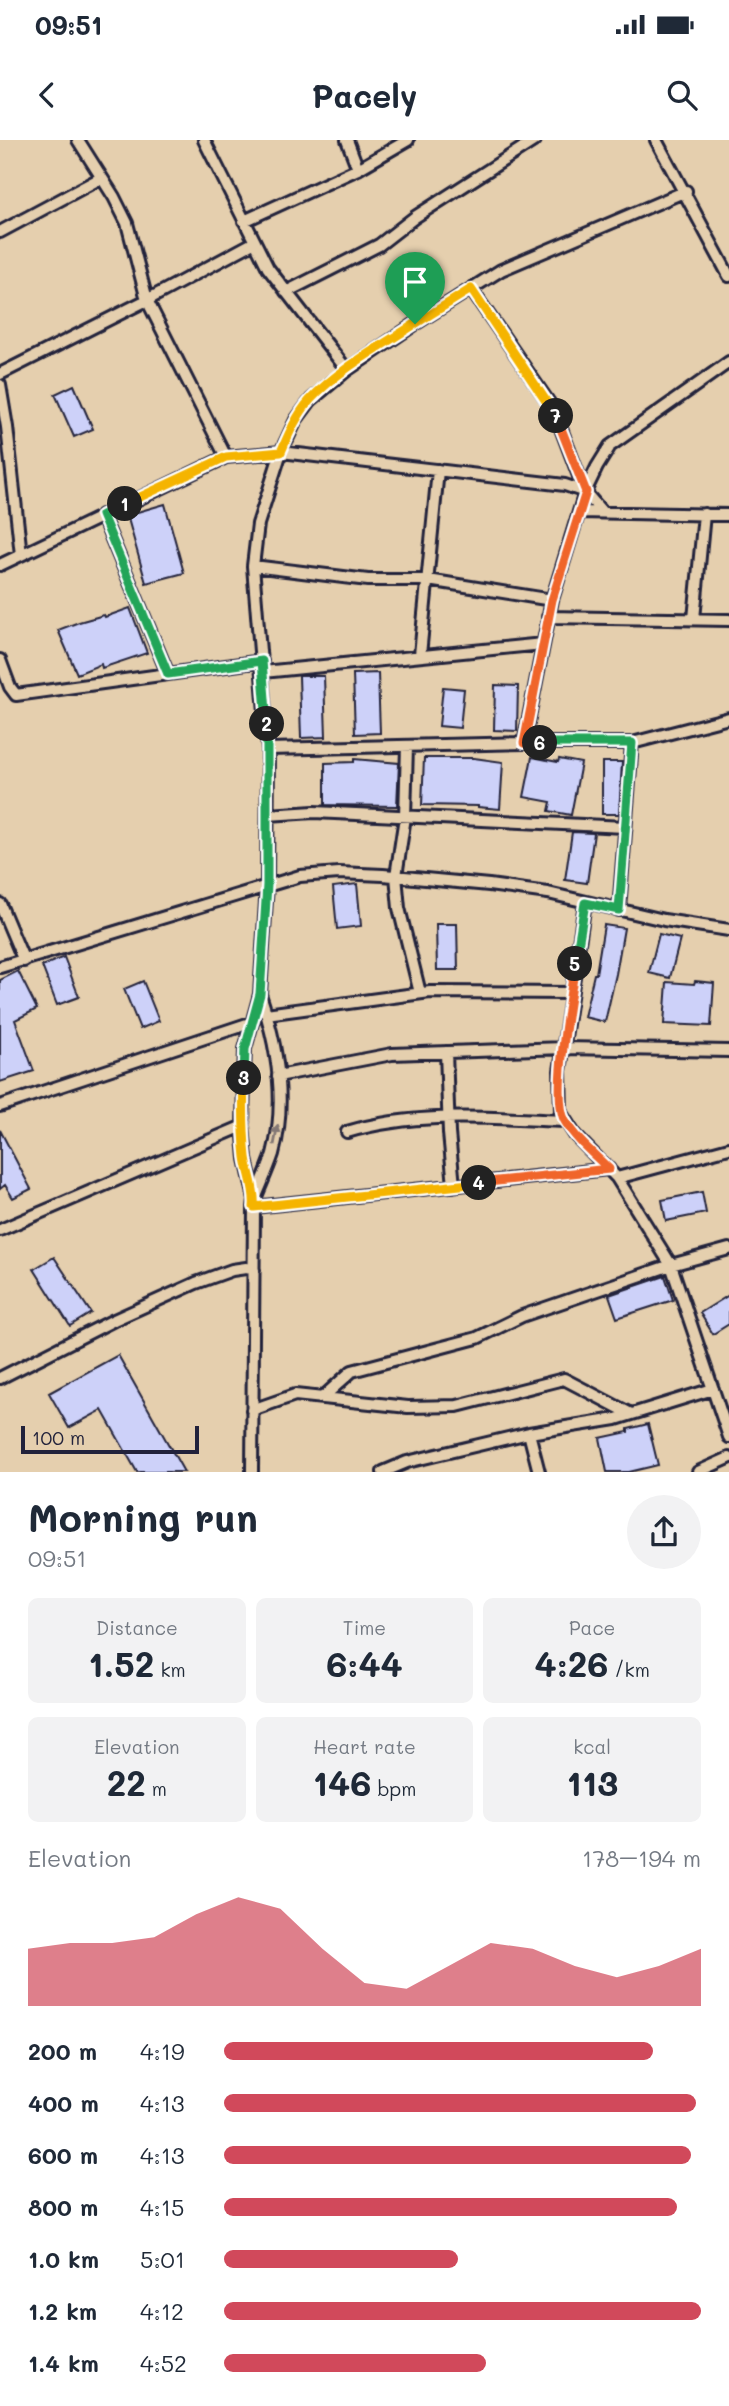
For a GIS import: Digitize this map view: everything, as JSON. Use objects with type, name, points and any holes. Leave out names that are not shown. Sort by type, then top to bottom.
[{"type":"street","points":[[78,140],[127,223],[147,300],[226,457]]},
{"type":"street","points":[[204,140],[268,268],[347,370]]},
{"type":"street","points":[[347,140],[358,169]]},
{"type":"street","points":[[244,221],[358,169],[408,140]]},
{"type":"street","points":[[286,292],[379,245],[415,217],[535,140]]},
{"type":"street","points":[[656,140],[729,276]]},
{"type":"street","points":[[0,232],[101,178]]},
{"type":"street","points":[[252,1472],[255,1203],[243,1126],[245,1049],[260,994],[267,885],[268,815],[268,749],[253,566],[258,524],[281,452],[296,420],[311,400],[347,370],[500,270],[685,191]]},
{"type":"street","points":[[0,374],[255,242]]},
{"type":"street","points":[[471,289],[554,410],[586,492],[601,512]]},
{"type":"street","points":[[524,743],[552,600],[586,492],[610,446],[729,362]]},
{"type":"street","points":[[0,385],[8,427],[21,555]]},
{"type":"street","points":[[0,565],[226,457],[281,452],[565,485],[586,492]]},
{"type":"street","points":[[420,655],[438,470]]},
{"type":"street","points":[[579,512],[729,515]]},
{"type":"street","points":[[694,619],[704,514]]},
{"type":"street","points":[[102,515],[168,674]]},
{"type":"street","points":[[253,566],[368,580],[428,580],[552,600]]},
{"type":"street","points":[[548,617],[729,620]]},
{"type":"street","points":[[0,660],[10,688],[16,695],[168,674],[543,644]]},
{"type":"street","points":[[268,749],[632,743],[729,718]]},
{"type":"street","points":[[619,910],[632,743]]},
{"type":"street","points":[[407,746],[405,817],[396,876],[399,908],[420,993]]},
{"type":"street","points":[[268,815],[314,812],[625,827]]},
{"type":"street","points":[[0,967],[267,885],[300,876],[326,874],[396,876],[548,893],[619,910],[729,930]]},
{"type":"street","points":[[585,903],[560,1071],[559,1105],[564,1121],[575,1135],[613,1173],[671,1265],[729,1437]]},
{"type":"street","points":[[0,904],[24,961]]},
{"type":"street","points":[[267,1014],[420,993],[571,993]]},
{"type":"street","points":[[255,1203],[272,1154],[281,1107],[267,1014],[260,994]]},
{"type":"street","points":[[0,1106],[250,1023]]},
{"type":"street","points":[[278,1076],[392,1054],[564,1048],[729,1051]]},
{"type":"street","points":[[446,1052],[454,1186]]},
{"type":"street","points":[[347,1132],[377,1123],[450,1116],[564,1121]]},
{"type":"street","points":[[0,1230],[243,1126]]},
{"type":"street","points":[[255,1203],[613,1173],[729,1148]]},
{"type":"street","points":[[322,1398],[352,1371],[477,1338],[522,1317],[671,1265],[729,1248]]},
{"type":"street","points":[[0,1378],[114,1320],[195,1283],[232,1270],[254,1269]]},
{"type":"street","points":[[252,1410],[295,1395],[408,1407],[457,1406],[564,1379],[631,1414]]},
{"type":"street","points":[[383,1472],[529,1433],[631,1414],[713,1389]]},
{"type":"street","points":[[529,1433],[539,1472]]},
{"type":"street","points":[[698,1472],[729,1458]]},
{"type":"building","points":[[74,385],[93,429],[74,437],[55,394]]},
{"type":"building","points":[[165,504],[184,573],[146,583],[127,515]]},
{"type":"building","points":[[130,608],[147,653],[102,668],[101,664],[77,674],[58,630]]},
{"type":"building","points":[[378,673],[380,733],[355,734],[353,674]]},
{"type":"building","points":[[299,676],[324,676],[326,737],[301,738]]},
{"type":"building","points":[[495,685],[518,686],[517,731],[494,730]]},
{"type":"building","points":[[443,687],[464,689],[460,728],[439,726]]},
{"type":"building","points":[[532,757],[581,763],[571,815],[549,811],[551,802],[524,797]]},
{"type":"building","points":[[424,758],[474,758],[503,762],[500,809],[422,805]]},
{"type":"building","points":[[354,759],[399,763],[397,806],[325,805],[325,763],[354,762]]},
{"type":"building","points":[[602,762],[622,762],[619,814],[602,814]]},
{"type":"building","points":[[572,832],[594,833],[587,883],[565,880]]},
{"type":"building","points":[[357,884],[361,926],[337,929],[333,887]]},
{"type":"building","points":[[436,924],[457,924],[458,970],[437,970]]},
{"type":"building","points":[[604,925],[624,928],[605,1022],[584,1017],[596,974]]},
{"type":"building","points":[[659,934],[680,939],[670,978],[649,973]]},
{"type":"building","points":[[64,957],[79,997],[57,1005],[42,966]]},
{"type":"building","points":[[18,971],[37,1009],[15,1020],[34,1071],[0,1082],[0,980]]},
{"type":"building","points":[[143,981],[159,1021],[140,1029],[124,989]]},
{"type":"building","points":[[695,981],[714,983],[711,1026],[664,1024],[667,982],[694,984]]},
{"type":"building","points":[[0,1130],[31,1189],[13,1198],[5,1185],[0,1189]]},
{"type":"building","points":[[702,1192],[706,1213],[666,1221],[662,1200]]},
{"type":"building","points":[[54,1257],[91,1313],[70,1326],[34,1269]]},
{"type":"building","points":[[665,1276],[673,1300],[617,1318],[609,1295]]},
{"type":"building","points":[[729,1295],[729,1324],[713,1334],[700,1313]]},
{"type":"building","points":[[118,1355],[184,1472],[137,1472],[102,1410],[69,1428],[49,1393]]},
{"type":"building","points":[[648,1424],[658,1465],[629,1472],[607,1472],[600,1438]]},
{"type":"route","points":[[471,289],[554,410],[586,492],[552,600],[524,743],[632,743],[619,910],[585,903],[560,1071],[559,1105],[564,1121],[609,1169],[254,1207],[243,1126],[245,1049],[260,994],[267,885],[268,749],[262,661],[168,674],[102,515],[226,457],[281,452],[296,420],[311,400],[347,370],[415,324],[471,289]]}]
